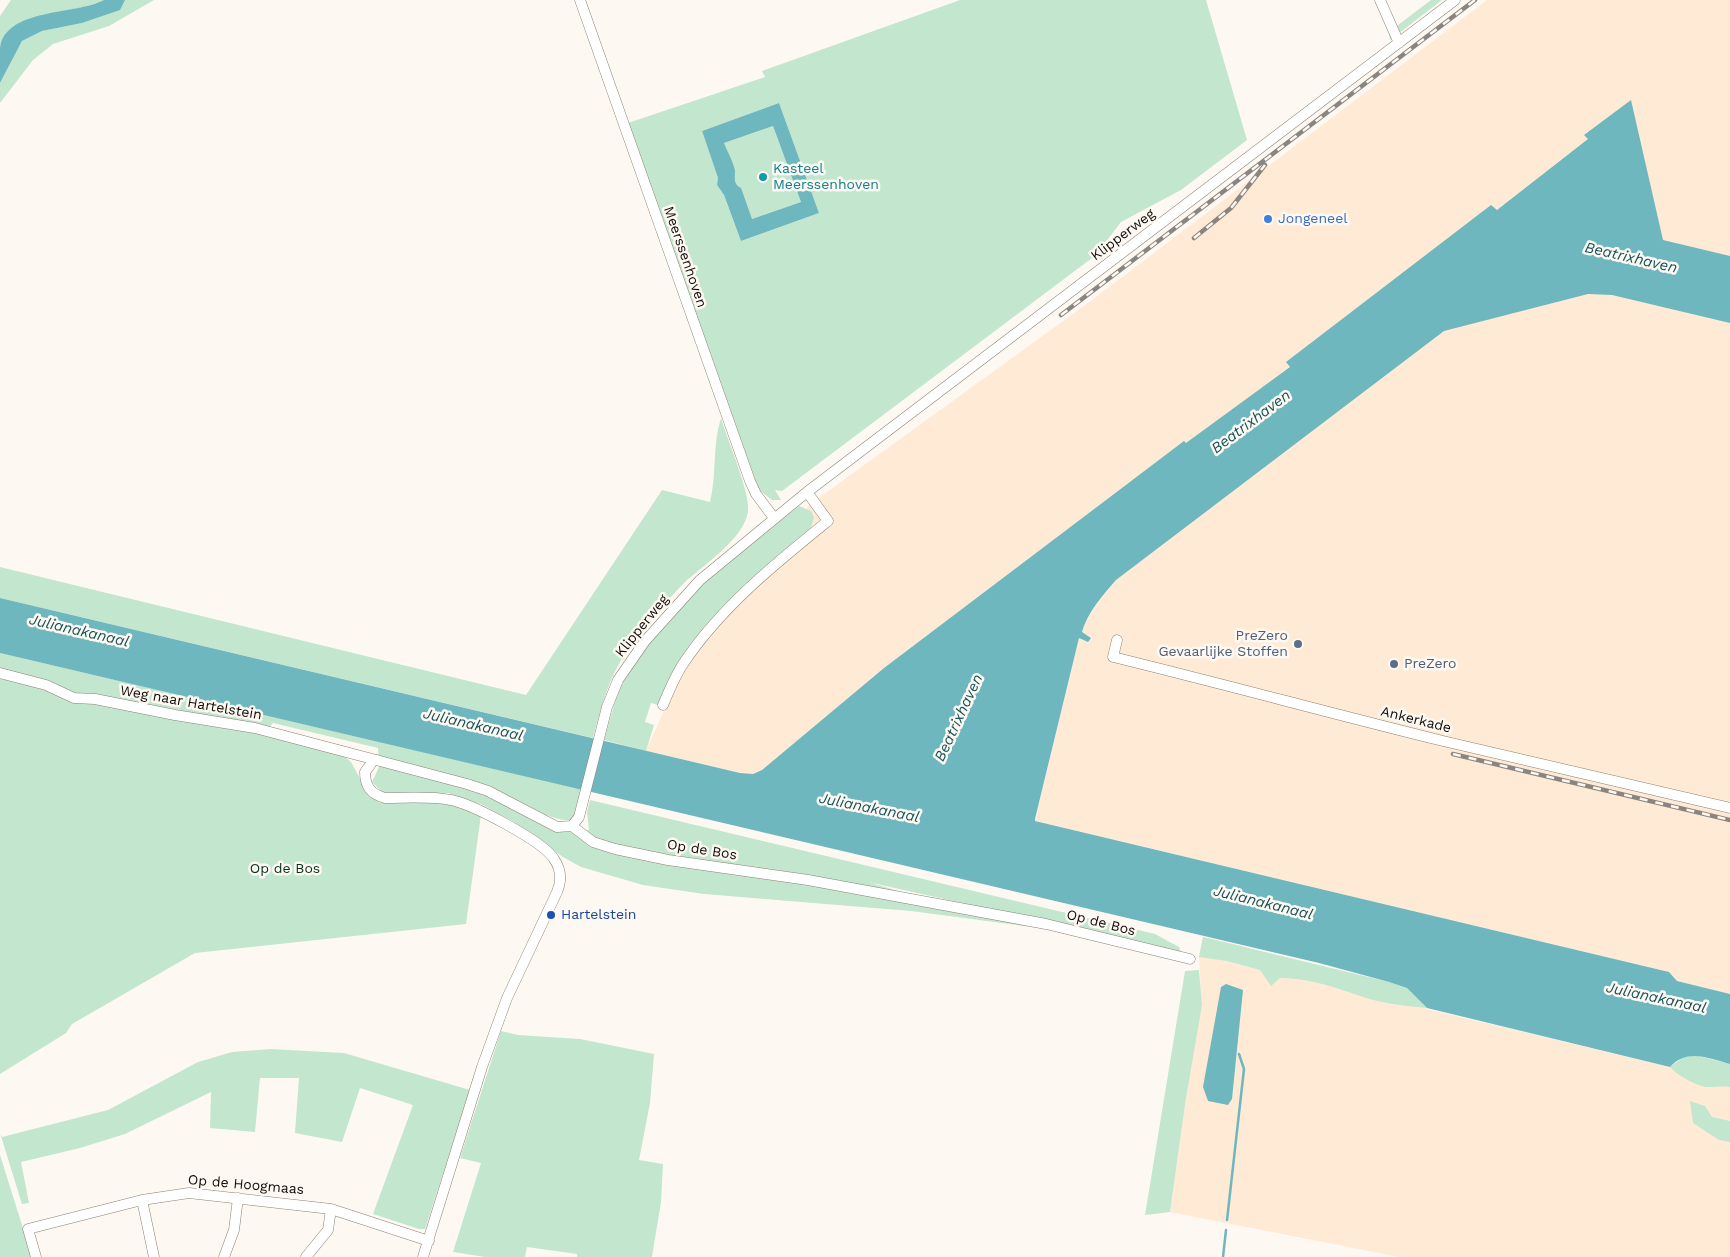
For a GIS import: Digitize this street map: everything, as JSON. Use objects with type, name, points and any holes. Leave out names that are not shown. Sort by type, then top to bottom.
[{"type":"street","name":"Meerssenhoven","points":[[580,0],[750,481],[761,502],[774,518]]},
{"type":"street","points":[[1380,0],[1399,43]]},
{"type":"street","name":"Klipperweg","points":[[572,826],[579,817],[607,707],[618,680],[641,647],[700,580],[807,492],[1455,0]]},
{"type":"street","points":[[663,705],[682,665],[703,637],[767,571],[828,521],[807,492]]},
{"type":"street","name":"Ankerkade","points":[[1117,640],[1113,657],[1244,688],[1329,713],[1443,741],[1730,808]]},
{"type":"street","name":"Weg naar Hartelstein","points":[[0,673],[46,685],[74,698],[96,699],[175,715],[255,728],[377,760]]},
{"type":"street","points":[[377,760],[373,761],[365,772],[367,786],[376,796],[385,798],[448,799],[465,803],[493,816],[542,847],[555,860],[561,883],[508,998],[482,1067],[423,1257]]},
{"type":"street","name":"Op de Bos","points":[[377,760],[488,790],[557,827],[572,826],[593,842],[615,849],[668,860],[808,880],[1046,924],[1190,959]]},
{"type":"street","name":"Op de Hoogmaas","points":[[36,1257],[28,1229],[142,1200],[183,1193],[331,1208],[429,1241]]},
{"type":"street","points":[[224,1257],[234,1230],[238,1198]]},
{"type":"street","points":[[142,1200],[154,1257]]},
{"type":"street","points":[[306,1257],[328,1230],[331,1208]]},
{"type":"shaded area","name":"Beatrixhaven","points":[[1487,0],[1730,0],[1730,994],[1677,981],[1669,972],[1035,821],[1079,638],[1091,638],[1082,632],[1083,626],[1101,598],[1116,580],[1171,537],[1131,481],[884,668],[762,770],[753,774],[740,773],[646,751],[683,668],[796,525],[809,505],[1088,303]]},
{"type":"shaded area","points":[[1203,937],[1243,946],[1427,1009],[1670,1067],[1675,1061],[1730,1064],[1730,1257],[1399,1257],[1170,1212],[1201,992],[1199,957]]},
{"type":"green space","points":[[11,0],[104,0],[81,8],[24,21],[7,32],[0,46],[0,16]]},
{"type":"green space","points":[[125,0],[154,0],[109,26],[53,44],[33,60],[0,103],[0,83],[22,41],[42,31],[82,23],[119,10]]},
{"type":"green space","points":[[960,0],[1206,0],[1247,140],[1181,190],[1121,222],[1096,255],[782,491],[775,490],[781,500],[772,500],[758,489],[625,124],[765,77],[762,71]],"holes":[[[779,103],[819,213],[741,241],[724,195],[717,185],[718,178],[702,131]]]},
{"type":"green space","points":[[1431,0],[1442,0],[1390,40],[1389,32]]},
{"type":"green space","points":[[773,126],[801,202],[752,219],[733,178],[724,143]]},
{"type":"green space","points":[[721,418],[746,493],[748,512],[745,522],[731,542],[683,584],[648,623],[629,648],[611,680],[593,738],[0,598],[0,567],[526,695],[662,490],[710,502],[716,439]]},
{"type":"green space","points":[[799,506],[811,511],[814,517],[811,528],[739,593],[658,705],[651,703],[645,722],[654,725],[646,751],[604,740],[618,691],[637,660],[677,609],[695,589]]},
{"type":"green space","points":[[0,653],[581,789],[574,820],[551,817],[516,800],[529,816],[557,832],[589,830],[587,812],[590,800],[1155,934],[1179,947],[1181,952],[868,882],[965,911],[1032,927],[911,911],[704,894],[643,885],[581,867],[563,857],[514,822],[483,805],[448,793],[395,795],[383,793],[372,782],[379,767],[378,748],[273,723],[263,734],[340,753],[351,762],[367,791],[455,805],[481,815],[466,924],[195,953],[72,1024],[66,1033],[0,1074]]},
{"type":"green space","points":[[1203,937],[1389,982],[1407,988],[1427,1008],[1381,1002],[1323,984],[1291,978],[1280,978],[1271,986],[1260,970],[1227,961],[1199,957]]},
{"type":"green space","points":[[1199,970],[1202,1005],[1186,1098],[1170,1212],[1145,1215],[1185,971]]},
{"type":"green space","points":[[501,1031],[518,1035],[580,1039],[654,1054],[650,1103],[639,1160],[663,1164],[661,1202],[652,1257],[577,1257],[577,1254],[527,1247],[525,1257],[485,1257],[453,1252],[481,1163],[460,1158]]},
{"type":"green space","points":[[271,1049],[344,1053],[470,1090],[425,1229],[419,1229],[373,1214],[413,1105],[360,1088],[342,1142],[295,1133],[299,1078],[260,1078],[255,1132],[210,1128],[211,1092],[125,1134],[80,1148],[21,1162],[29,1203],[22,1204],[0,1133],[2,1137],[108,1110],[198,1062],[232,1052]]},
{"type":"green space","points":[[1695,1055],[1730,1064],[1730,1087],[1705,1087],[1683,1077],[1670,1067],[1684,1057]]},
{"type":"green space","points":[[1690,1101],[1705,1106],[1712,1117],[1730,1121],[1730,1142],[1719,1140],[1693,1123]]},
{"type":"green space","points":[[0,1155],[32,1257],[0,1257]]},
{"type":"water","points":[[104,0],[125,0],[120,10],[82,23],[42,31],[22,41],[0,83],[0,48],[5,35],[14,26],[28,19],[92,5]]},
{"type":"water","name":"Julianakanaal","points":[[1631,100],[1663,240],[1730,256],[1730,323],[1612,295],[1588,294],[1444,331],[1116,580],[1092,611],[1084,625],[1082,632],[1091,638],[1088,642],[1079,638],[1035,821],[1669,972],[1677,981],[1730,994],[1730,1064],[1706,1057],[1691,1056],[1677,1061],[1670,1067],[1427,1008],[1407,988],[1319,963],[0,653],[0,598],[740,773],[753,774],[762,770],[884,668],[1184,441],[1186,443],[1290,367],[1286,362],[1491,205],[1497,210],[1588,139],[1584,135]]},
{"type":"water","points":[[779,103],[819,213],[741,241],[724,195],[717,185],[718,178],[702,131]],"holes":[[[773,126],[801,202],[752,219],[741,188],[736,183],[735,171],[724,143]]]},
{"type":"water","points":[[1226,984],[1243,990],[1232,1099],[1228,1105],[1208,1101],[1203,1087],[1221,987]]},
{"type":"waterway","points":[[1227,1220],[1244,1069],[1239,1054]]},
{"type":"waterway","points":[[1223,1257],[1226,1230]]},
{"type":"railway","points":[[1061,315],[1475,0]]},
{"type":"railway","points":[[1194,238],[1231,208],[1265,165]]},
{"type":"railway","points":[[1453,754],[1730,820]]},
{"type":"place","name":"Kasteel Meerssenhoven","points":[[763,177]]},
{"type":"place","name":"Jongeneel","points":[[1268,219]]},
{"type":"place","name":"PreZero Gevaarlijke Stoffen","points":[[1298,644]]},
{"type":"place","name":"PreZero","points":[[1394,664]]},
{"type":"place","name":"Hartelstein","points":[[551,915]]}]
